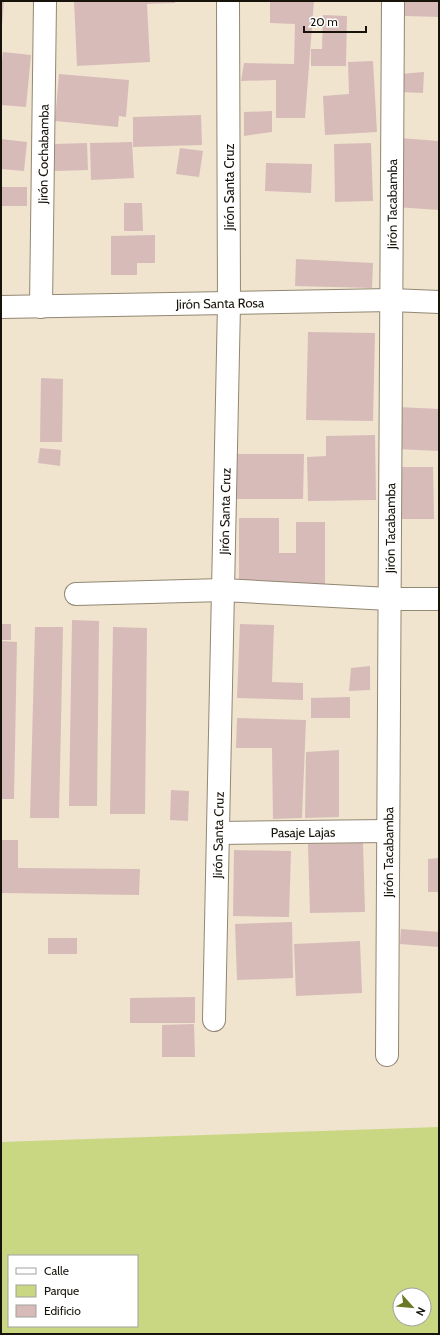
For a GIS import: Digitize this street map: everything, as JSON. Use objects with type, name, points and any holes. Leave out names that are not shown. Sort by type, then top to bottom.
[{"type":"street","name":"Jirón Cochabamba","points":[[42,307],[45,1]]},
{"type":"street","name":"Jirón Santa Cruz","points":[[214,1020],[229,304],[228,1]]},
{"type":"street","name":"Jirón Tacabamba","points":[[387,1055],[390,300],[393,1]]},
{"type":"street","name":"Jirón Santa Rosa","points":[[1,307],[390,300],[439,302]]},
{"type":"street","points":[[76,594],[223,590],[389,599],[439,599]]},
{"type":"street","name":"Pasaje Lajas","points":[[218,833],[388,831]]},
{"type":"green space","points":[[439,1127],[439,1334],[1,1334],[1,1142]]},
{"type":"building","points":[[1,1],[4,1],[2,26],[1,26]]},
{"type":"building","points":[[74,1],[175,1],[175,3],[147,4],[150,62],[77,66]]},
{"type":"building","points":[[270,1],[314,1],[305,118],[276,118],[276,80],[241,81],[244,63],[294,64],[295,24],[270,23]]},
{"type":"building","points":[[403,1],[439,1],[439,17],[405,16]]},
{"type":"building","points":[[323,15],[347,16],[346,66],[311,66],[311,49],[322,49]]},
{"type":"building","points":[[3,52],[31,55],[26,107],[1,105],[1,70]]},
{"type":"building","points":[[373,61],[377,132],[325,135],[323,96],[349,94],[348,62]]},
{"type":"building","points":[[424,72],[423,93],[399,92],[400,74]]},
{"type":"building","points":[[59,74],[129,80],[126,117],[119,116],[118,127],[55,121]]},
{"type":"building","points":[[272,111],[272,132],[244,136],[244,112]]},
{"type":"building","points":[[201,115],[202,145],[133,147],[133,117]]},
{"type":"building","points":[[400,138],[439,141],[439,210],[395,207]]},
{"type":"building","points":[[1,139],[27,142],[24,171],[1,169]]},
{"type":"building","points":[[132,142],[134,178],[91,180],[90,143]]},
{"type":"building","points":[[87,143],[88,170],[55,171],[54,144]]},
{"type":"building","points":[[371,143],[373,201],[335,202],[334,144]]},
{"type":"building","points":[[180,148],[203,151],[199,177],[176,174]]},
{"type":"building","points":[[266,163],[312,164],[311,193],[265,191]]},
{"type":"building","points":[[1,187],[27,187],[27,206],[1,206]]},
{"type":"building","points":[[124,203],[142,203],[143,231],[124,231]]},
{"type":"building","points":[[155,235],[155,263],[137,263],[137,275],[111,275],[111,236]]},
{"type":"building","points":[[296,259],[373,263],[372,288],[295,286]]},
{"type":"building","points":[[308,332],[375,333],[373,421],[306,420]]},
{"type":"building","points":[[41,378],[63,379],[62,442],[40,442]]},
{"type":"building","points":[[398,407],[439,409],[439,451],[396,449]]},
{"type":"building","points":[[375,435],[376,500],[308,501],[307,457],[326,456],[326,436]]},
{"type":"building","points":[[40,448],[61,450],[60,466],[38,463]]},
{"type":"building","points":[[236,454],[304,454],[303,499],[235,499]]},
{"type":"building","points":[[399,467],[433,467],[434,519],[399,519]]},
{"type":"building","points":[[239,518],[279,518],[279,553],[296,553],[296,522],[325,522],[325,584],[239,583]]},
{"type":"building","points":[[72,620],[99,621],[97,806],[69,806]]},
{"type":"building","points":[[1,624],[11,624],[11,640],[1,640]]},
{"type":"building","points":[[240,624],[274,625],[272,682],[303,683],[303,700],[237,698]]},
{"type":"building","points":[[35,627],[63,627],[59,818],[30,818]]},
{"type":"building","points":[[113,627],[147,628],[145,814],[110,814]]},
{"type":"building","points":[[1,641],[17,642],[14,799],[1,799]]},
{"type":"building","points":[[370,666],[370,690],[349,691],[351,668]]},
{"type":"building","points":[[350,697],[350,718],[311,718],[311,698]]},
{"type":"building","points":[[237,718],[306,720],[302,818],[273,819],[272,748],[236,748]]},
{"type":"building","points":[[339,750],[339,817],[305,818],[306,752]]},
{"type":"building","points":[[171,790],[189,791],[188,821],[170,820]]},
{"type":"building","points":[[1,840],[18,840],[18,868],[140,869],[139,895],[1,893]]},
{"type":"building","points":[[363,843],[365,912],[310,913],[308,844]]},
{"type":"building","points":[[234,850],[291,851],[289,917],[233,916]]},
{"type":"building","points":[[439,858],[439,892],[428,892],[428,859]]},
{"type":"building","points":[[292,922],[293,978],[237,980],[235,924]]},
{"type":"building","points":[[401,929],[439,932],[439,947],[400,944]]},
{"type":"building","points":[[48,938],[77,938],[77,954],[48,954]]},
{"type":"building","points":[[360,941],[362,993],[296,996],[294,944]]},
{"type":"building","points":[[195,997],[195,1023],[130,1023],[130,998]]},
{"type":"building","points":[[194,1024],[195,1057],[162,1057],[162,1025]]}]
